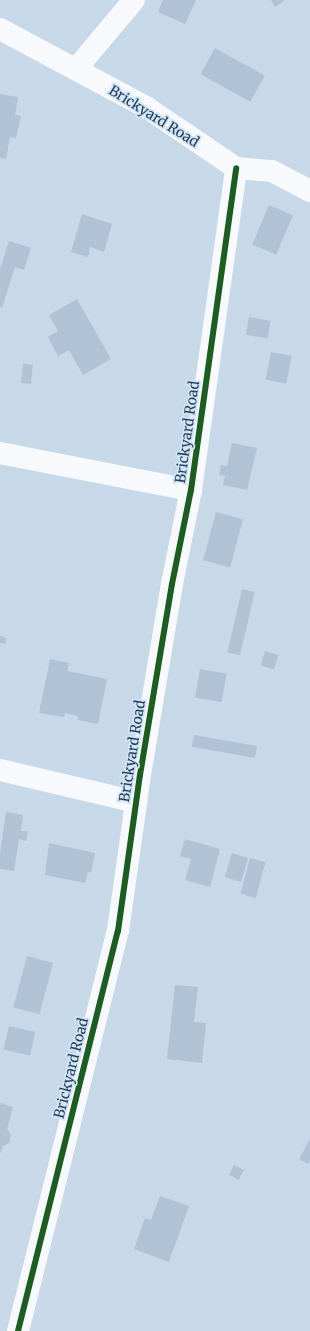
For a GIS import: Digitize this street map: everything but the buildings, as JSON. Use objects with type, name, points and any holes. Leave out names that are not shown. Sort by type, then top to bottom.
[{"type":"street","points":[[76,69],[134,0]]},
{"type":"street","name":"Brickyard Road","points":[[0,28],[146,107],[236,168],[191,490],[172,584],[136,802],[118,931],[18,1331]]},
{"type":"street","points":[[236,168],[272,171],[310,191]]},
{"type":"street","points":[[0,453],[191,490]]},
{"type":"street","points":[[0,770],[136,802]]},
{"type":"cycle path","points":[[18,1331],[118,931],[140,775],[172,584],[191,490],[236,168]]}]
